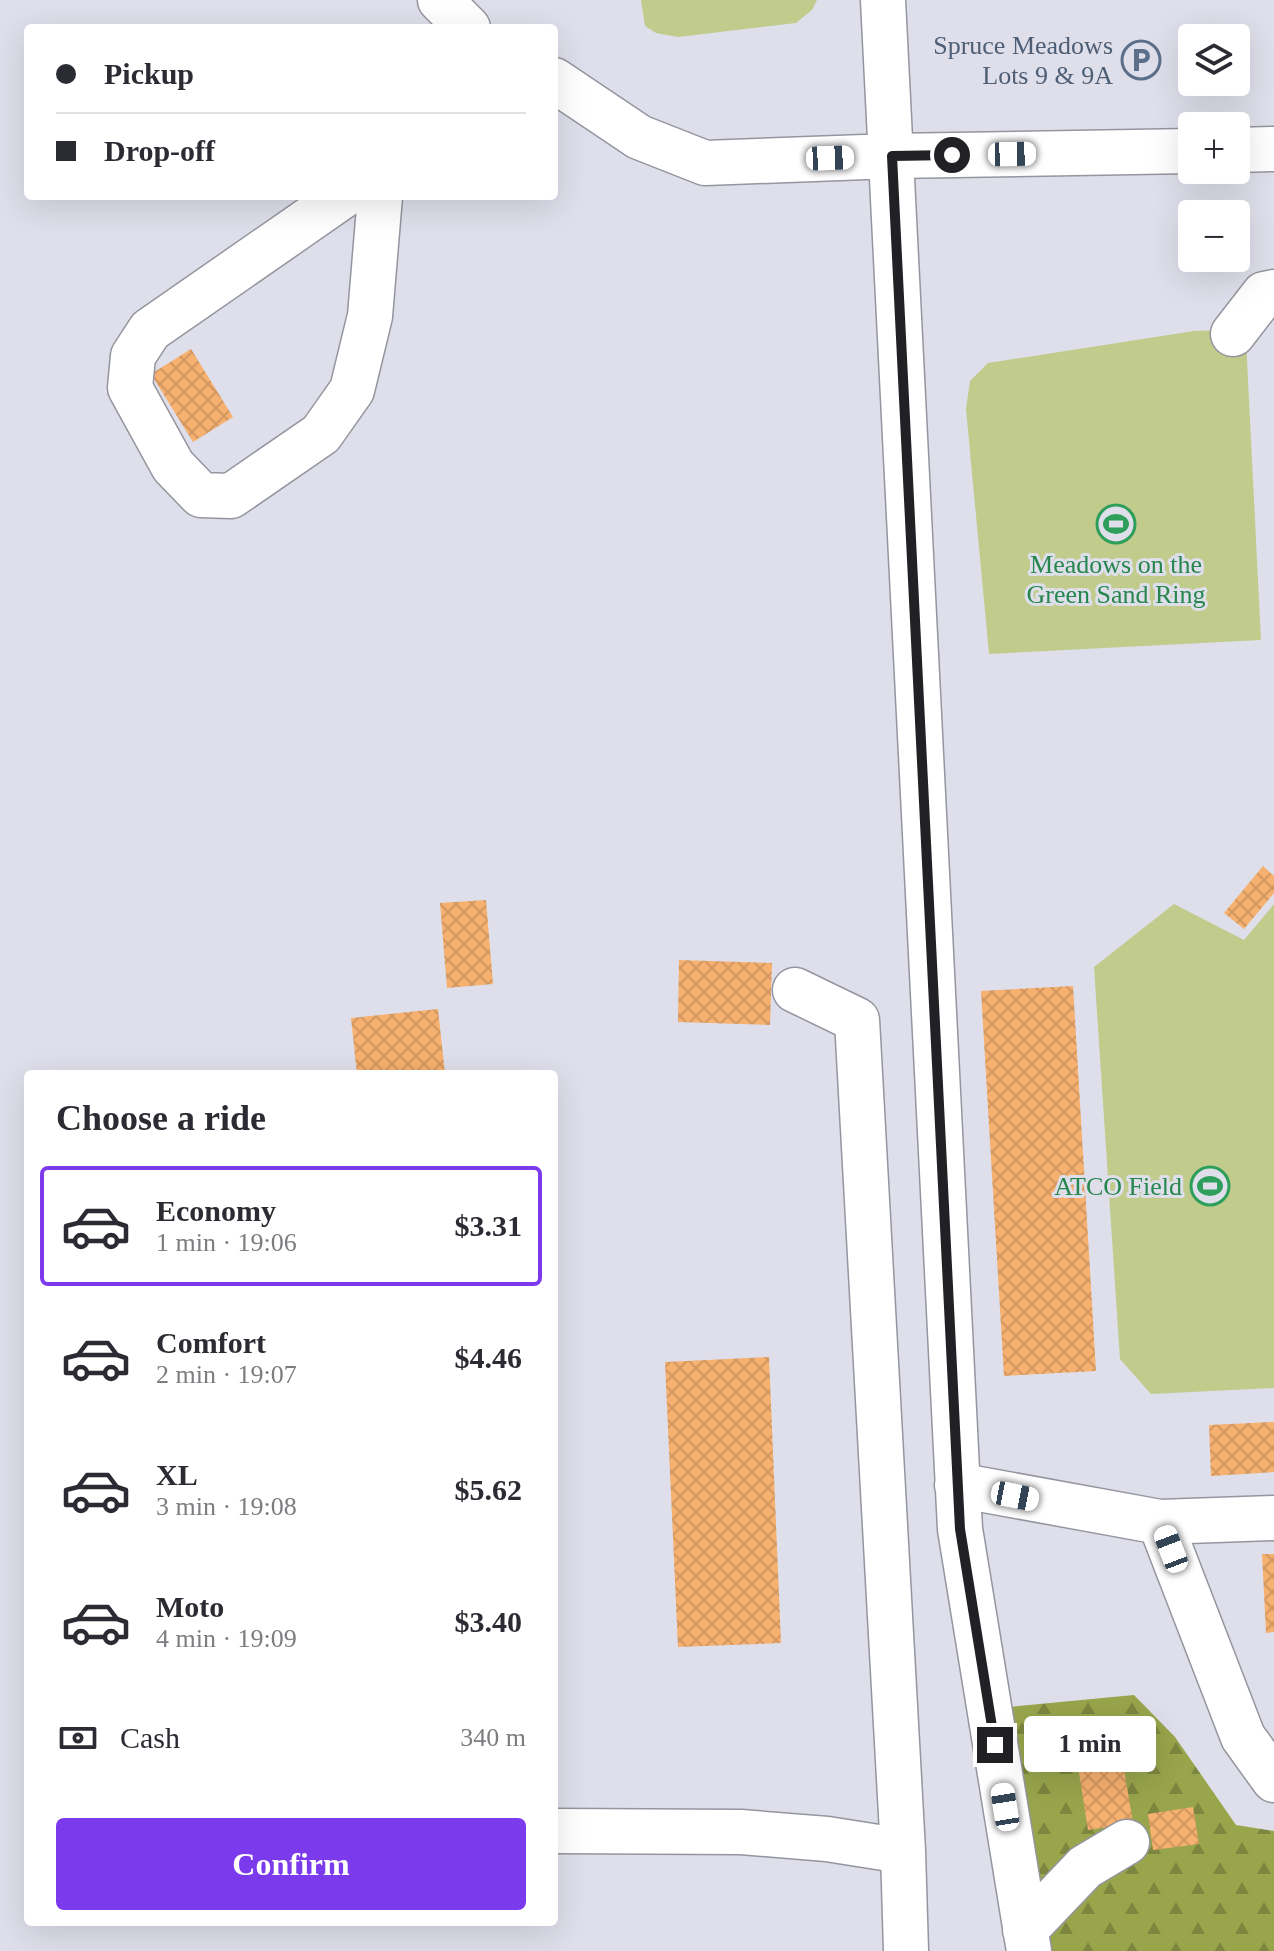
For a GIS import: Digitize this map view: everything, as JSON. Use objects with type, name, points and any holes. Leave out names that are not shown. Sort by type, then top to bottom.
[{"type":"street","points":[[440,0],[464,24]]},
{"type":"street","points":[[883,0],[960,1529],[1027,1940]]},
{"type":"street","points":[[558,83],[639,137],[705,163],[1178,151]]},
{"type":"street","points":[[1250,150],[1274,149]]},
{"type":"street","points":[[337,200],[150,330],[133,356],[130,388],[173,466],[201,495],[231,496],[321,434],[352,390],[370,316],[380,200]]},
{"type":"street","points":[[1233,334],[1264,294],[1274,292]]},
{"type":"street","points":[[795,990],[857,1020],[906,1951]]},
{"type":"street","points":[[957,1485],[1160,1522],[1274,1518]]},
{"type":"street","points":[[1160,1522],[1243,1737],[1274,1780]]},
{"type":"street","points":[[558,1831],[741,1832],[827,1839],[903,1851]]},
{"type":"street","points":[[1027,1940],[1085,1867],[1127,1842]]},
{"type":"green space","points":[[641,0],[817,0],[812,10],[796,23],[678,37],[656,33],[645,26]]},
{"type":"green space","name":"Meadows on the Green Sand Ring","points":[[1222,330],[1246,340],[1261,640],[989,654],[966,409],[970,381],[988,363],[1194,331]]},
{"type":"green space","points":[[1174,904],[1244,940],[1274,904],[1274,1388],[1151,1394],[1120,1359],[1094,967]]},
{"type":"green space","points":[[1134,1695],[1175,1737],[1236,1825],[1274,1831],[1274,1951],[1043,1951],[1009,1707]]},
{"type":"building","points":[[191,349],[233,417],[193,442],[151,374]]},
{"type":"building","points":[[1263,866],[1274,876],[1274,893],[1244,929],[1224,913]]},
{"type":"building","points":[[486,900],[493,984],[447,988],[440,903]]},
{"type":"building","points":[[679,960],[772,963],[770,1025],[678,1022]]},
{"type":"building","points":[[1073,986],[1096,1371],[1004,1376],[981,991]]},
{"type":"building","points":[[438,1009],[445,1070],[357,1070],[351,1018]]},
{"type":"building","points":[[769,1357],[781,1643],[678,1647],[665,1362]]},
{"type":"building","points":[[1274,1422],[1274,1472],[1211,1476],[1209,1425]]},
{"type":"building","points":[[1262,1554],[1274,1554],[1274,1632],[1266,1633]]},
{"type":"building","points":[[1119,1740],[1133,1823],[1088,1830],[1075,1747]]},
{"type":"building","points":[[1193,1807],[1199,1844],[1153,1850],[1148,1814]]},
{"type":"place","name":"Spruce Meadows Lots 9 & 9A","points":[[1141,60]]},
{"type":"place","name":"Meadows on the Green Sand Ring","points":[[1116,524]]},
{"type":"place","name":"ATCO Field","points":[[1210,1186]]},
{"type":"route","points":[[952,155],[892,156],[960,1529],[995,1745]]}]
